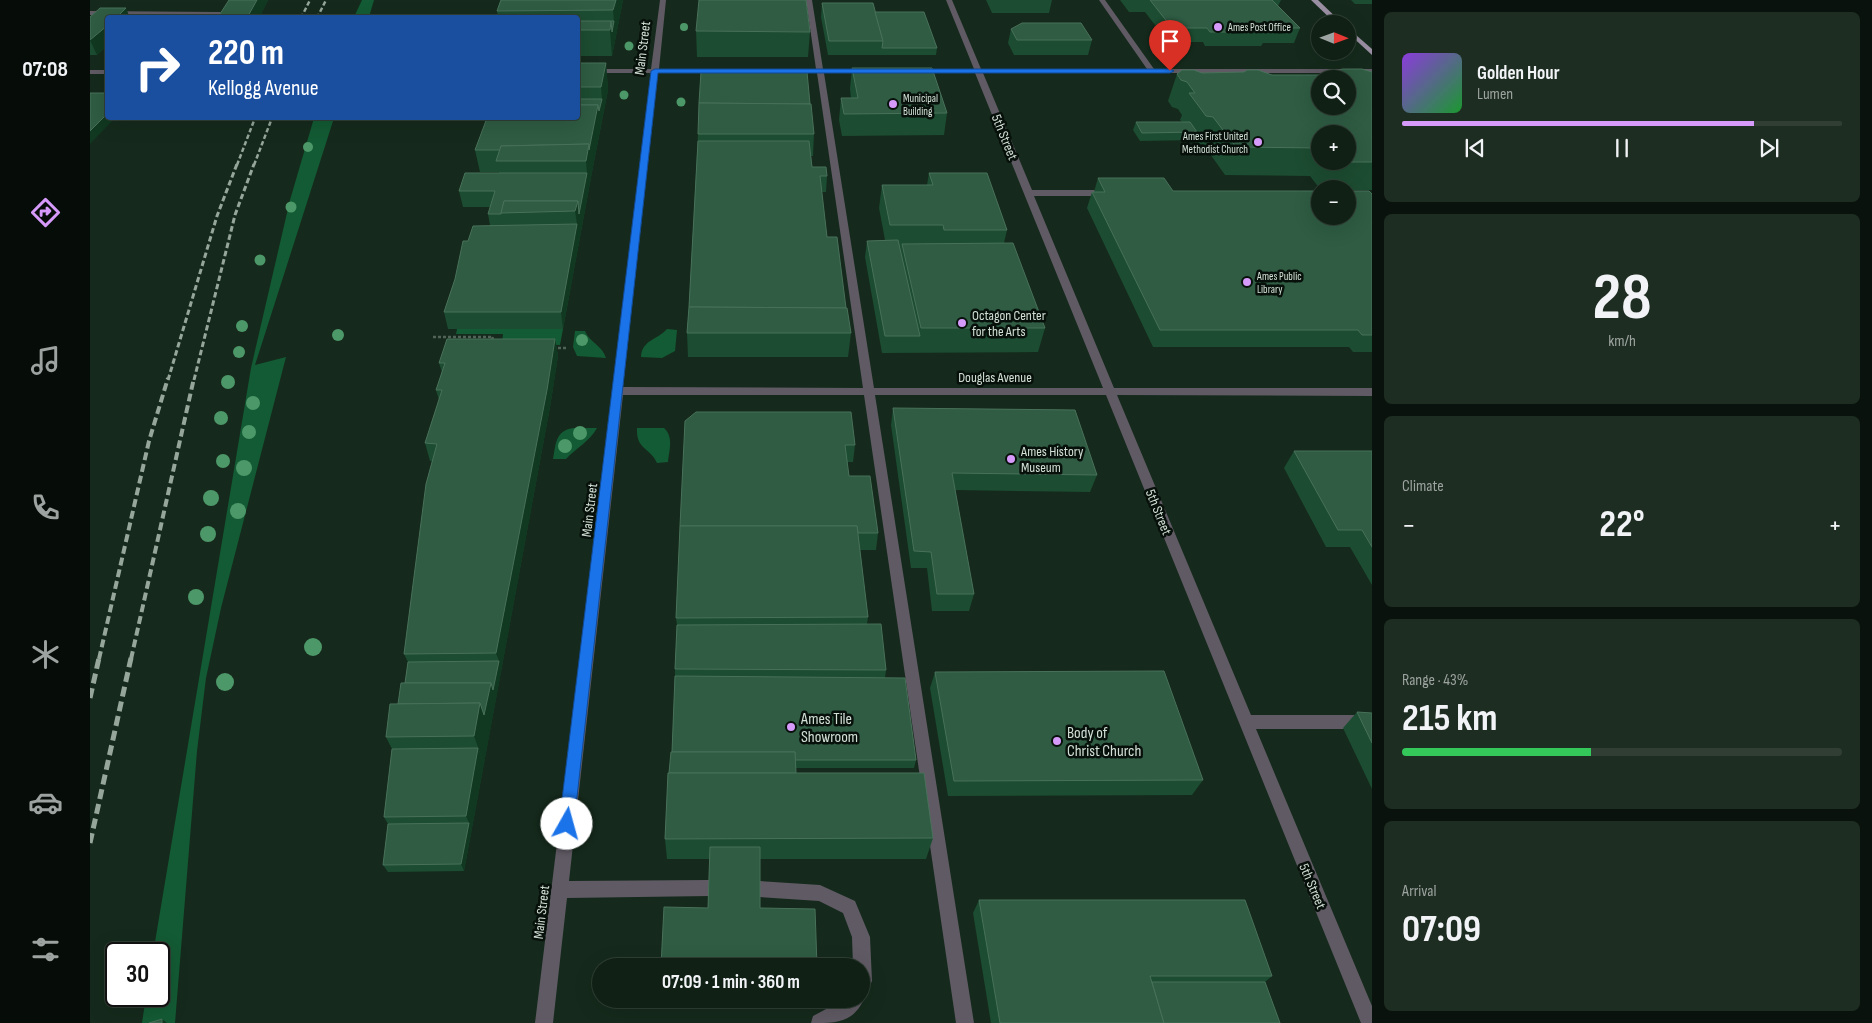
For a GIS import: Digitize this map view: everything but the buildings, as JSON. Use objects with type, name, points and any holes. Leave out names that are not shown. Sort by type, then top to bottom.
[{"type":"main road","points":[[1314,0],[1330,15]]},
{"type":"main road","points":[[1356,38],[1372,53]]},
{"type":"street","name":"Main Street","points":[[544,1023],[663,0]]},
{"type":"street","points":[[809,0],[965,1023]]},
{"type":"street","name":"5th Street","points":[[949,0],[1370,1023]]},
{"type":"street","points":[[1102,0],[1152,71]]},
{"type":"street","points":[[220,15],[224,7]]},
{"type":"street","points":[[90,14],[154,15]]},
{"type":"street","points":[[908,71],[1372,70]]},
{"type":"street","points":[[580,71],[878,71]]},
{"type":"street","points":[[90,72],[105,72]]},
{"type":"street","points":[[1028,193],[1120,193]]},
{"type":"street","name":"Douglas Avenue","points":[[617,391],[868,393],[1372,392]]},
{"type":"street","points":[[1246,722],[1372,722]]},
{"type":"street","points":[[559,890],[710,888]]},
{"type":"street","points":[[759,889],[820,893],[849,907],[861,937],[862,958]]},
{"type":"street","points":[[820,1023],[849,1008]]},
{"type":"path","points":[[433,337],[492,337],[490,348]]},
{"type":"path","points":[[550,348],[566,348]]},
{"type":"green space","points":[[362,0],[374,0],[370,15],[355,15]]},
{"type":"green space","points":[[313,120],[333,120],[255,365],[286,357],[221,608],[206,678],[197,751],[175,1023],[142,1023],[144,1007],[170,1007],[170,942],[155,942],[251,368],[290,200]]},
{"type":"green space","points":[[457,329],[563,329],[560,345],[502,344],[503,334],[456,334]]},
{"type":"green space","points":[[667,329],[677,330],[675,351],[662,358],[641,357],[644,347]]},
{"type":"green space","points":[[575,331],[585,331],[589,338],[602,350],[606,358],[577,356],[573,347]]},
{"type":"green space","points":[[573,428],[597,428],[566,459],[553,459],[557,439],[563,432]]},
{"type":"green space","points":[[637,428],[664,428],[670,440],[668,462],[657,463],[641,445],[637,435]]},
{"type":"railway","points":[[302,15],[310,0]]},
{"type":"railway","points":[[318,15],[326,0]]},
{"type":"railway","points":[[237,165],[254,120]]},
{"type":"railway","points":[[254,165],[271,120]]},
{"type":"railway","points":[[168,380],[217,216],[237,164]]},
{"type":"railway","points":[[194,380],[235,215],[254,164]]},
{"type":"railway","points":[[99,659],[149,441],[168,378]]},
{"type":"railway","points":[[131,659],[194,378]]},
{"type":"railway","points":[[90,698],[99,658]]},
{"type":"railway","points":[[90,843],[131,658]]},
{"type":"place","name":"Ames Post Office","points":[[1218,27]]},
{"type":"place","name":"Municipal Building","points":[[893,104]]},
{"type":"place","name":"Ames First United Methodist Church","points":[[1258,142]]},
{"type":"place","name":"Ames Public Library","points":[[1247,282]]},
{"type":"place","name":"Octagon Center for the Arts","points":[[962,323]]},
{"type":"place","name":"Ames History Museum","points":[[1011,459]]},
{"type":"place","name":"Ames Tile Showroom","points":[[791,727]]},
{"type":"place","name":"Body of Christ Church","points":[[1057,741]]},
{"type":"route","points":[[567,824],[655,71],[1170,71]]}]
